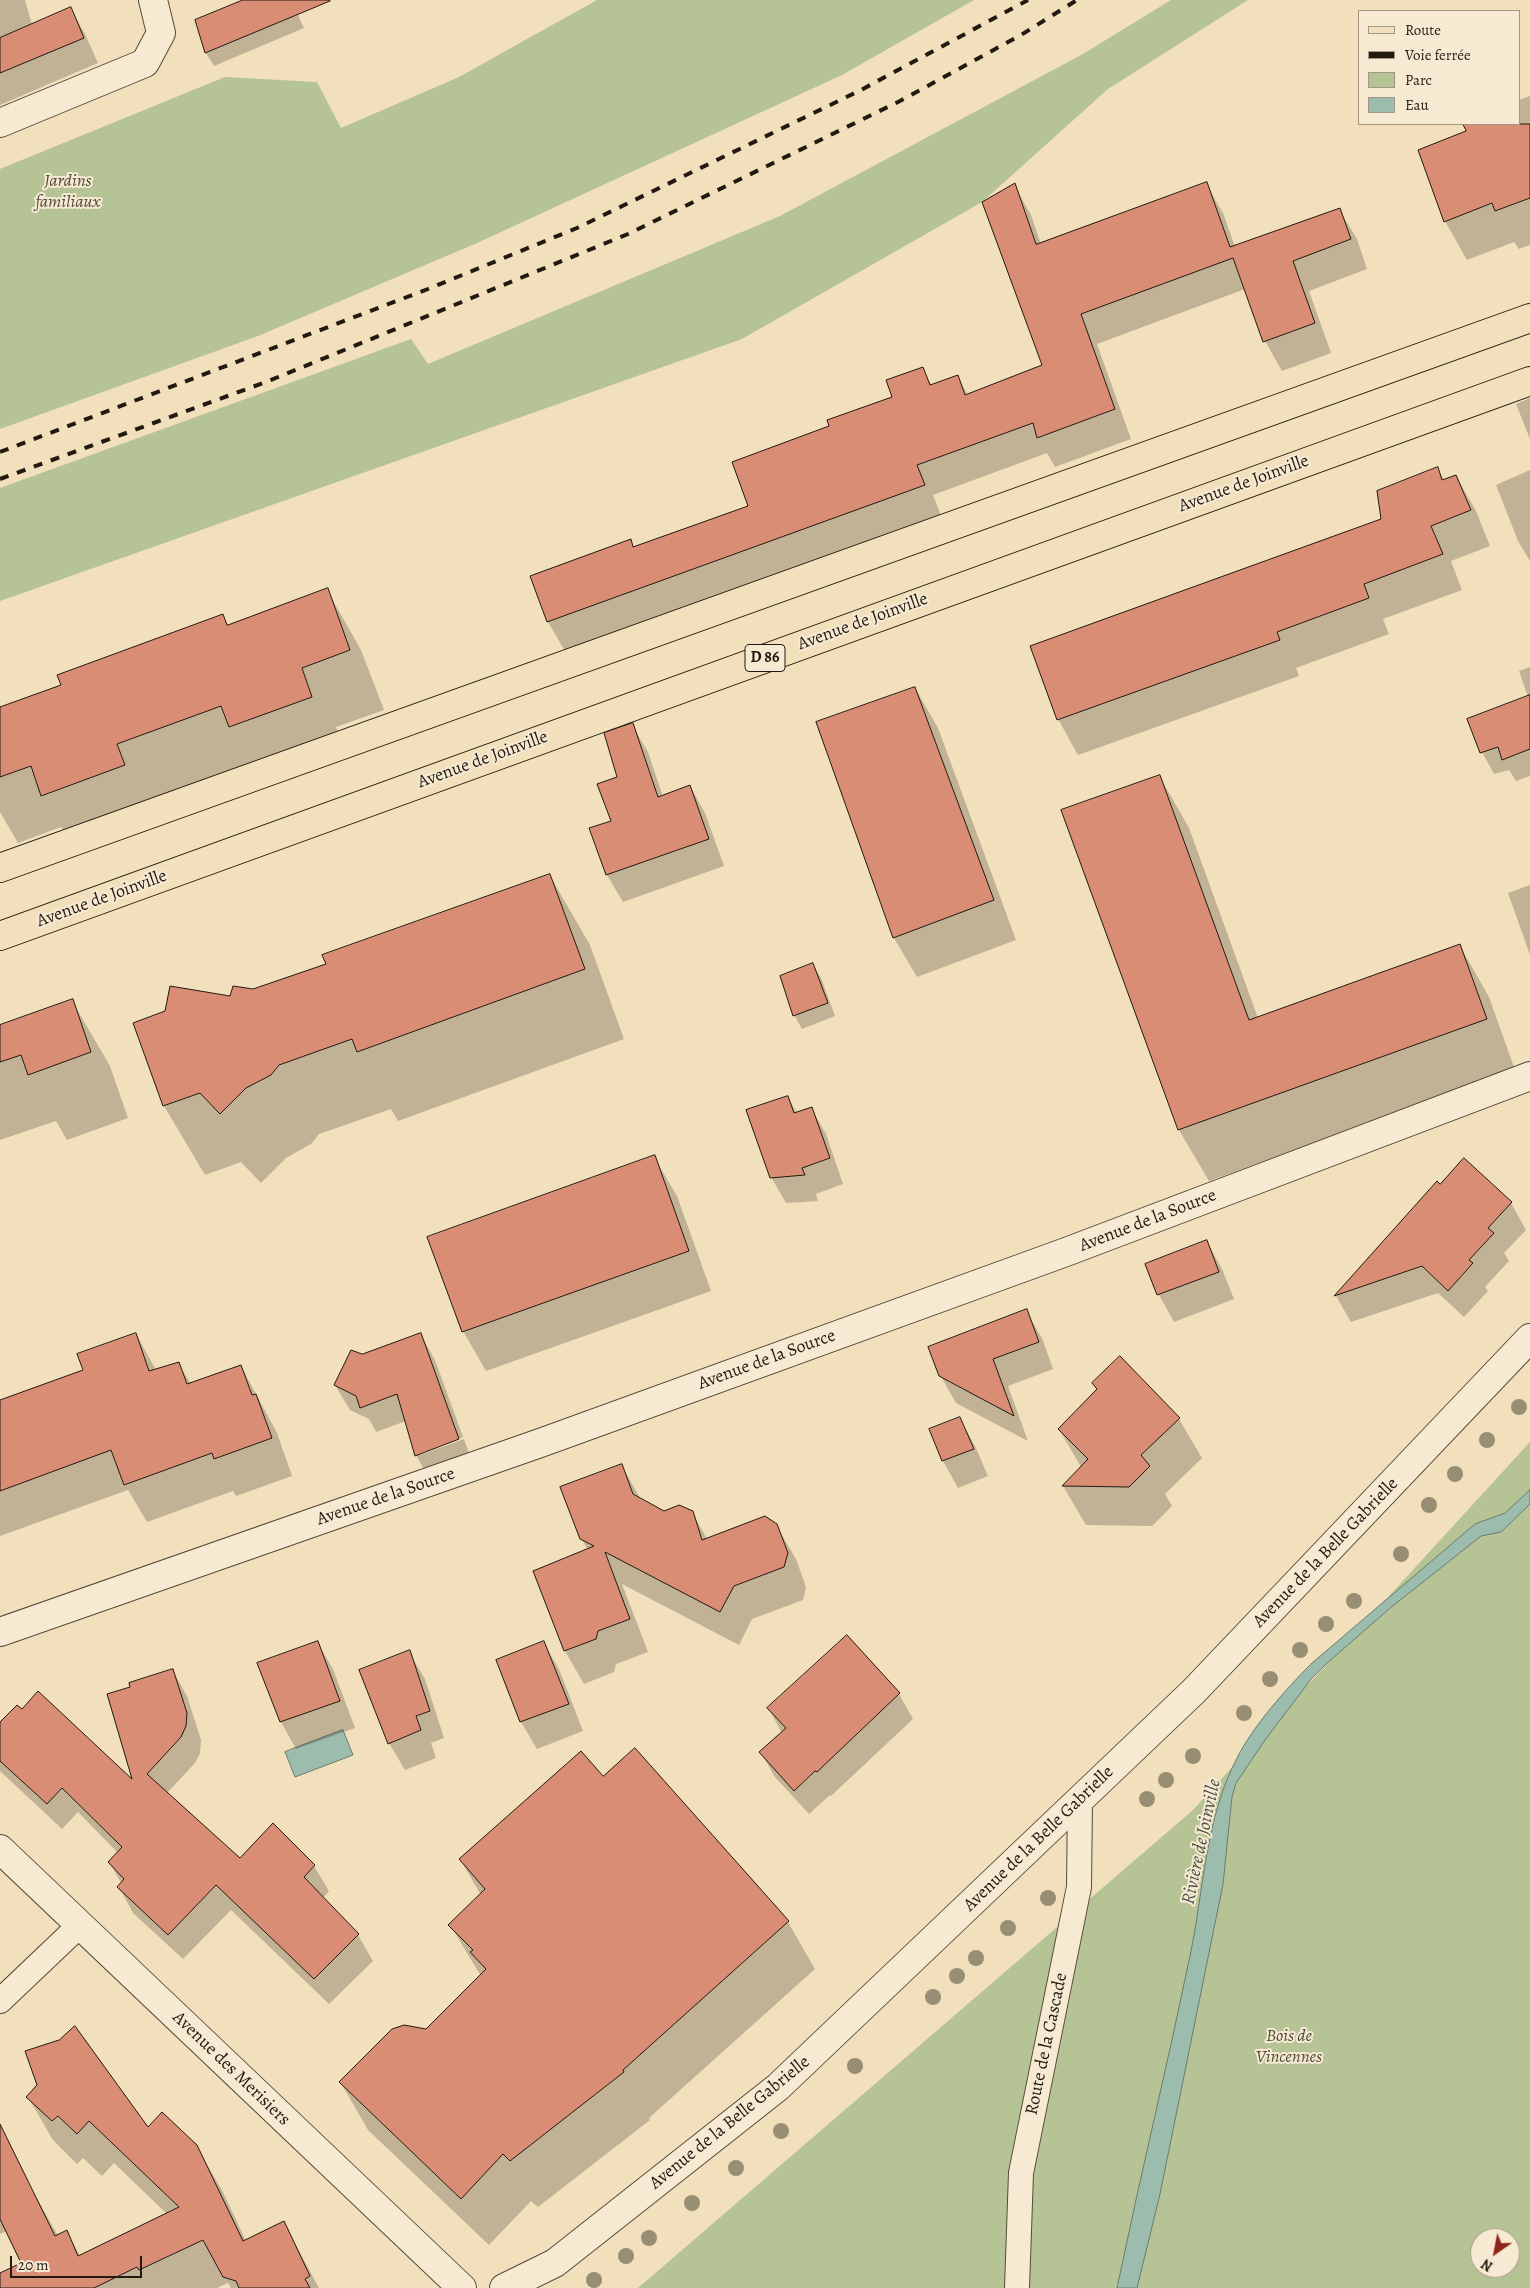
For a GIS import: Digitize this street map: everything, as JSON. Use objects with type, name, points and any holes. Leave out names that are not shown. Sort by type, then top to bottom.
[{"type":"main road","points":[[0,868],[1530,318]]},
{"type":"main road","name":"Avenue de Joinville","points":[[0,936],[1530,381]]},
{"type":"street","points":[[0,123],[145,63],[161,33],[153,0]]},
{"type":"street","name":"Avenue de la Source","points":[[0,1632],[543,1442],[1020,1269],[1530,1076]]},
{"type":"street","name":"Avenue de la Belle Gabrielle","points":[[504,2288],[555,2263],[778,2088],[1194,1691],[1530,1338]]},
{"type":"street","name":"Avenue des Merisiers","points":[[0,1849],[462,2288]]},
{"type":"lane","name":"Route de la Cascade","points":[[1018,2288],[1021,2173],[1079,1888],[1080,1800]]},
{"type":"lane","points":[[0,2001],[80,1925]]},
{"type":"green space","name":"Jardins familiaux","points":[[597,0],[974,0],[842,75],[477,243],[258,336],[0,429],[0,169],[225,77],[317,82],[341,128],[459,77]]},
{"type":"green space","points":[[1171,0],[1248,0],[1108,89],[982,202],[742,339],[0,601],[0,488],[411,339],[428,364],[780,216],[1083,54]]},
{"type":"green space","name":"Bois de Vincennes","points":[[1530,1442],[1530,2288],[638,2288],[1193,1810]]},
{"type":"water","points":[[1530,1490],[1530,1504],[1501,1532],[1481,1536],[1389,1609],[1326,1664],[1312,1678],[1265,1740],[1236,1783],[1232,1797],[1223,1884],[1160,2194],[1137,2288],[1117,2288],[1190,1956],[1212,1830],[1226,1781],[1237,1758],[1252,1733],[1271,1708],[1312,1663],[1475,1524],[1505,1513]]},
{"type":"water","points":[[343,1730],[353,1755],[295,1777],[285,1752]]},
{"type":"building","points":[[243,0],[330,1],[205,53],[195,20]]},
{"type":"building","points":[[71,7],[84,38],[0,73],[0,38]]},
{"type":"building","points":[[1530,124],[1530,198],[1495,211],[1492,203],[1444,222],[1418,150],[1466,131],[1463,125]]},
{"type":"building","points":[[1207,182],[1230,247],[1340,208],[1351,239],[1293,261],[1315,323],[1263,342],[1233,258],[1081,314],[1115,409],[1037,438],[1033,423],[917,465],[925,485],[547,622],[530,576],[631,539],[633,547],[748,506],[732,462],[829,426],[827,420],[892,397],[886,380],[923,367],[930,385],[958,375],[965,395],[1042,365],[982,202],[1015,183],[1036,244]]},
{"type":"building","points":[[1438,467],[1442,480],[1456,475],[1471,510],[1431,526],[1443,554],[1364,584],[1369,598],[1277,632],[1280,640],[1057,720],[1030,646],[1381,519],[1377,491]]},
{"type":"building","points":[[328,588],[350,650],[302,668],[312,697],[229,727],[221,706],[117,744],[125,765],[41,796],[31,766],[0,777],[0,707],[61,685],[57,675],[223,614],[227,625]]},
{"type":"building","points":[[915,687],[994,900],[893,938],[816,722]]},
{"type":"building","points":[[1530,695],[1530,749],[1502,760],[1498,747],[1480,753],[1467,719]]},
{"type":"building","points":[[633,723],[658,797],[690,785],[709,839],[606,875],[589,828],[611,821],[597,784],[617,777],[604,733]]},
{"type":"building","points":[[1160,775],[1249,1020],[1460,944],[1487,1019],[1178,1130],[1061,810]]},
{"type":"building","points":[[550,874],[585,969],[357,1052],[352,1039],[279,1065],[271,1075],[246,1088],[220,1114],[200,1093],[163,1106],[133,1023],[165,1011],[170,986],[230,996],[233,986],[253,989],[326,964],[322,955]]},
{"type":"building","points":[[813,963],[828,1003],[793,1016],[780,976]]},
{"type":"building","points":[[73,999],[91,1052],[28,1075],[21,1055],[0,1062],[0,1025]]},
{"type":"building","points":[[788,1096],[794,1113],[812,1107],[830,1158],[802,1168],[805,1175],[770,1178],[746,1110]]},
{"type":"building","points":[[655,1155],[689,1251],[462,1332],[427,1237]]},
{"type":"building","points":[[1464,1158],[1512,1202],[1488,1228],[1494,1233],[1469,1260],[1473,1263],[1448,1291],[1422,1266],[1334,1296],[1437,1181],[1440,1184]]},
{"type":"building","points":[[1207,1240],[1219,1272],[1157,1295],[1145,1264]]},
{"type":"building","points":[[1027,1309],[1039,1342],[993,1359],[1014,1416],[939,1376],[928,1347]]},
{"type":"building","points":[[136,1333],[149,1371],[179,1362],[187,1384],[241,1365],[252,1395],[256,1394],[272,1438],[214,1459],[212,1453],[124,1485],[111,1450],[0,1491],[0,1400],[83,1370],[77,1354]]},
{"type":"building","points":[[421,1333],[459,1439],[415,1456],[397,1394],[360,1408],[356,1396],[334,1385],[351,1350],[362,1354]]},
{"type":"building","points":[[1120,1356],[1180,1418],[1141,1455],[1150,1466],[1129,1487],[1062,1486],[1088,1459],[1058,1429],[1097,1389],[1092,1383]]},
{"type":"building","points":[[960,1417],[974,1449],[942,1461],[929,1429]]},
{"type":"building","points":[[622,1464],[633,1494],[664,1511],[679,1505],[693,1511],[702,1540],[765,1516],[777,1524],[788,1553],[784,1567],[734,1586],[720,1612],[605,1552],[630,1619],[598,1631],[596,1639],[564,1651],[533,1571],[594,1546],[580,1539],[560,1487]]},
{"type":"building","points":[[847,1635],[900,1693],[817,1772],[815,1771],[794,1791],[759,1752],[786,1728],[767,1708]]},
{"type":"building","points":[[318,1641],[340,1701],[280,1722],[257,1663]]},
{"type":"building","points":[[544,1641],[569,1704],[520,1722],[496,1660]]},
{"type":"building","points":[[410,1650],[430,1711],[416,1716],[421,1730],[388,1744],[359,1670]]},
{"type":"building","points":[[173,1669],[187,1713],[186,1726],[181,1737],[147,1774],[240,1858],[273,1823],[315,1865],[304,1877],[359,1934],[314,1979],[216,1885],[168,1935],[117,1887],[124,1879],[108,1862],[122,1847],[62,1788],[47,1804],[0,1761],[0,1722],[17,1705],[22,1709],[38,1691],[132,1779],[107,1694],[130,1687],[129,1683]]},
{"type":"building","points":[[635,1748],[789,1921],[623,2070],[624,2072],[510,2161],[503,2154],[461,2199],[339,2082],[392,2029],[404,2025],[426,2029],[486,1969],[470,1952],[473,1950],[448,1925],[485,1889],[459,1859],[581,1751],[603,1776]]},
{"type":"building","points":[[75,2026],[148,2127],[162,2112],[197,2145],[243,2241],[284,2221],[310,2276],[305,2279],[310,2288],[239,2288],[236,2281],[223,2277],[203,2240],[139,2270],[137,2267],[94,2288],[0,2288],[0,2273],[21,2263],[0,2219],[0,2124],[55,2236],[67,2230],[78,2256],[179,2207],[89,2121],[77,2134],[58,2116],[52,2121],[26,2097],[37,2085],[25,2051],[59,2040]]},
{"type":"railway","points":[[0,452],[428,289],[577,228],[861,90],[1028,0]]},
{"type":"railway","points":[[0,479],[266,382],[628,234],[900,101],[1021,35],[1077,0]]},
{"type":"water label","name":"Rivière de Joinville","points":[[1202,1842]]}]
